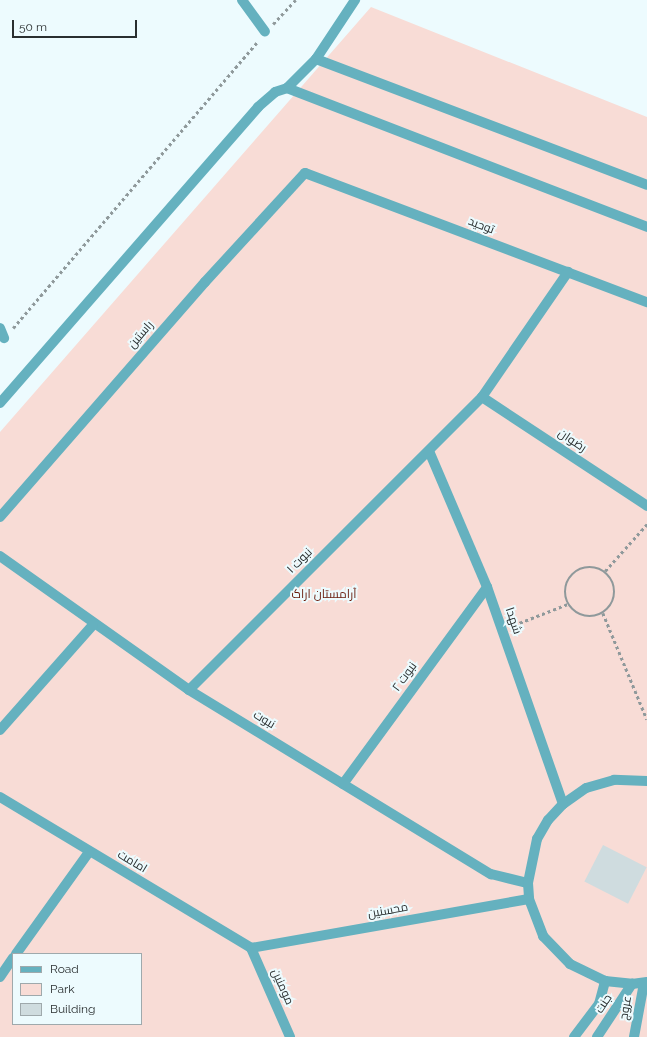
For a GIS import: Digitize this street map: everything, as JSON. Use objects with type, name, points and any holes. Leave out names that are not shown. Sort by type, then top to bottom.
[{"type":"street","points":[[242,0],[265,32]]},
{"type":"street","points":[[0,403],[258,107],[275,92],[287,88],[316,59],[355,0]]},
{"type":"street","points":[[316,59],[647,185]]},
{"type":"street","points":[[287,88],[647,226]]},
{"type":"street","name":"توحید","points":[[305,173],[647,302]]},
{"type":"street","name":"راستین","points":[[0,517],[205,282],[305,173]]},
{"type":"street","name":"نبوت ۱","points":[[189,690],[482,397],[568,272]]},
{"type":"street","points":[[0,328],[4,338]]},
{"type":"street","name":"رضوان","points":[[482,397],[647,506]]},
{"type":"street","name":"شهدا","points":[[429,451],[487,587],[563,804]]},
{"type":"street","name":"نبوت","points":[[0,556],[93,625],[189,690],[492,874],[528,883]]},
{"type":"street","name":"نبوت ۲","points":[[343,784],[487,587]]},
{"type":"street","points":[[0,730],[93,625]]},
{"type":"street","points":[[645,779],[614,780],[586,788],[563,804],[548,820],[537,839],[530,860],[528,883],[529,899],[543,936],[564,959],[570,964],[605,981],[632,984],[645,983]]},
{"type":"street","name":"امامت","points":[[0,797],[89,852],[251,948]]},
{"type":"street","points":[[17,953],[89,852]]},
{"type":"street","name":"محسنین","points":[[251,948],[529,899]]},
{"type":"street","name":"مومنین","points":[[251,948],[290,1037]]},
{"type":"street","points":[[0,976],[12,959]]},
{"type":"street","points":[[574,1037],[599,1004],[605,981]]},
{"type":"street","name":"عروج","points":[[634,1037],[645,983]]},
{"type":"street","name":"جنت","points":[[597,1037],[632,984]]},
{"type":"path","points":[[4,338],[265,32],[295,0]]},
{"type":"path","points":[[605,571],[647,524]]},
{"type":"path","points":[[588,566],[605,571],[611,577],[615,593],[609,608],[603,613],[588,617],[573,610],[568,604],[565,588],[573,573],[588,566]]},
{"type":"path","points":[[502,629],[568,604]]},
{"type":"path","points":[[603,613],[647,719]]},
{"type":"green space","name":"آرامستان اراک","points":[[371,7],[647,117],[647,1037],[0,1037],[0,432]]},
{"type":"building","points":[[603,845],[647,867],[628,904],[584,882]]}]
